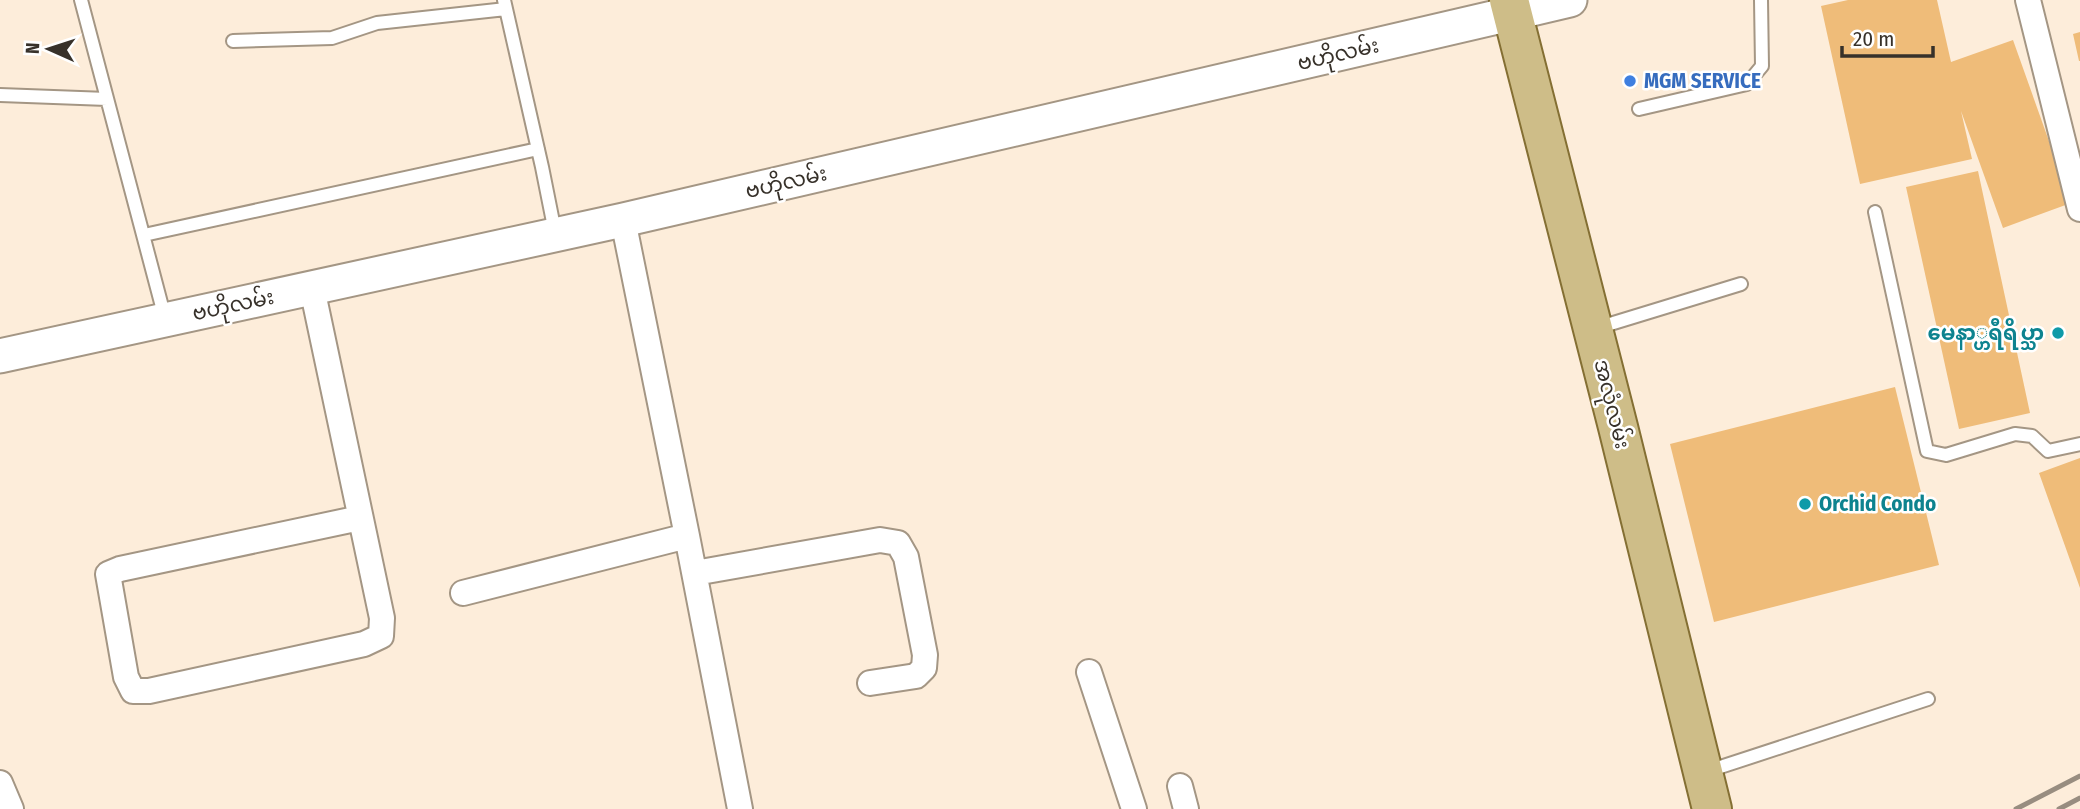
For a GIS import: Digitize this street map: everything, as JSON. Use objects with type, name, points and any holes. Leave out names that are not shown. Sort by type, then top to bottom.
[{"type":"main road","name":"ဗဟိုလမ်း","points":[[0,356],[622,220],[1511,7],[1570,0]]},
{"type":"main road","name":"အလုံလမ်း","points":[[1511,7],[1708,791]]},
{"type":"street","points":[[2028,0],[2080,209]]},
{"type":"street","points":[[622,220],[695,573],[740,809]]},
{"type":"street","points":[[312,288],[382,618],[381,636],[364,644],[337,650],[149,691],[133,691],[126,677],[108,574],[133,566],[360,519]]},
{"type":"street","points":[[463,593],[687,536]]},
{"type":"street","points":[[695,573],[880,540],[898,543],[906,557],[925,655],[924,668],[916,676],[870,684]]},
{"type":"street","points":[[1089,672],[1134,809]]},
{"type":"lane","points":[[81,0],[166,319]]},
{"type":"lane","points":[[1639,109],[1747,84],[1762,66],[1761,0]]},
{"type":"lane","points":[[233,41],[332,38],[377,23],[505,5],[556,234]]},
{"type":"lane","points":[[0,95],[107,99]]},
{"type":"lane","points":[[144,235],[538,149]]},
{"type":"lane","points":[[1875,212],[1927,451],[1946,454],[2015,434],[2032,436],[2048,451],[2080,444]]},
{"type":"lane","points":[[1593,330],[1741,284]]},
{"type":"lane","points":[[1708,791],[1928,699]]},
{"type":"building","points":[[1848,0],[1937,0],[1951,62],[2013,40],[2071,203],[2003,228],[1961,111],[1972,159],[1860,184],[1821,6]]},
{"type":"building","points":[[2080,32],[2080,61],[2079,61],[2073,34]]},
{"type":"building","points":[[1978,171],[2030,413],[1959,429],[1906,187]]},
{"type":"building","name":"Orchid Condo","points":[[1895,387],[1939,565],[1714,622],[1670,444]]},
{"type":"building","points":[[2080,458],[2080,588],[2039,473]]},
{"type":"railway","points":[[2016,809],[2080,776]]},
{"type":"railway","points":[[2059,809],[2080,798]]},
{"type":"place","name":"MGM SERVICE","points":[[1630,81]]},
{"type":"place","name":"မေနာ္ဟရီရိပ္သာ","points":[[2058,333]]},
{"type":"place","name":"Orchid Condo","points":[[1805,504]]}]
